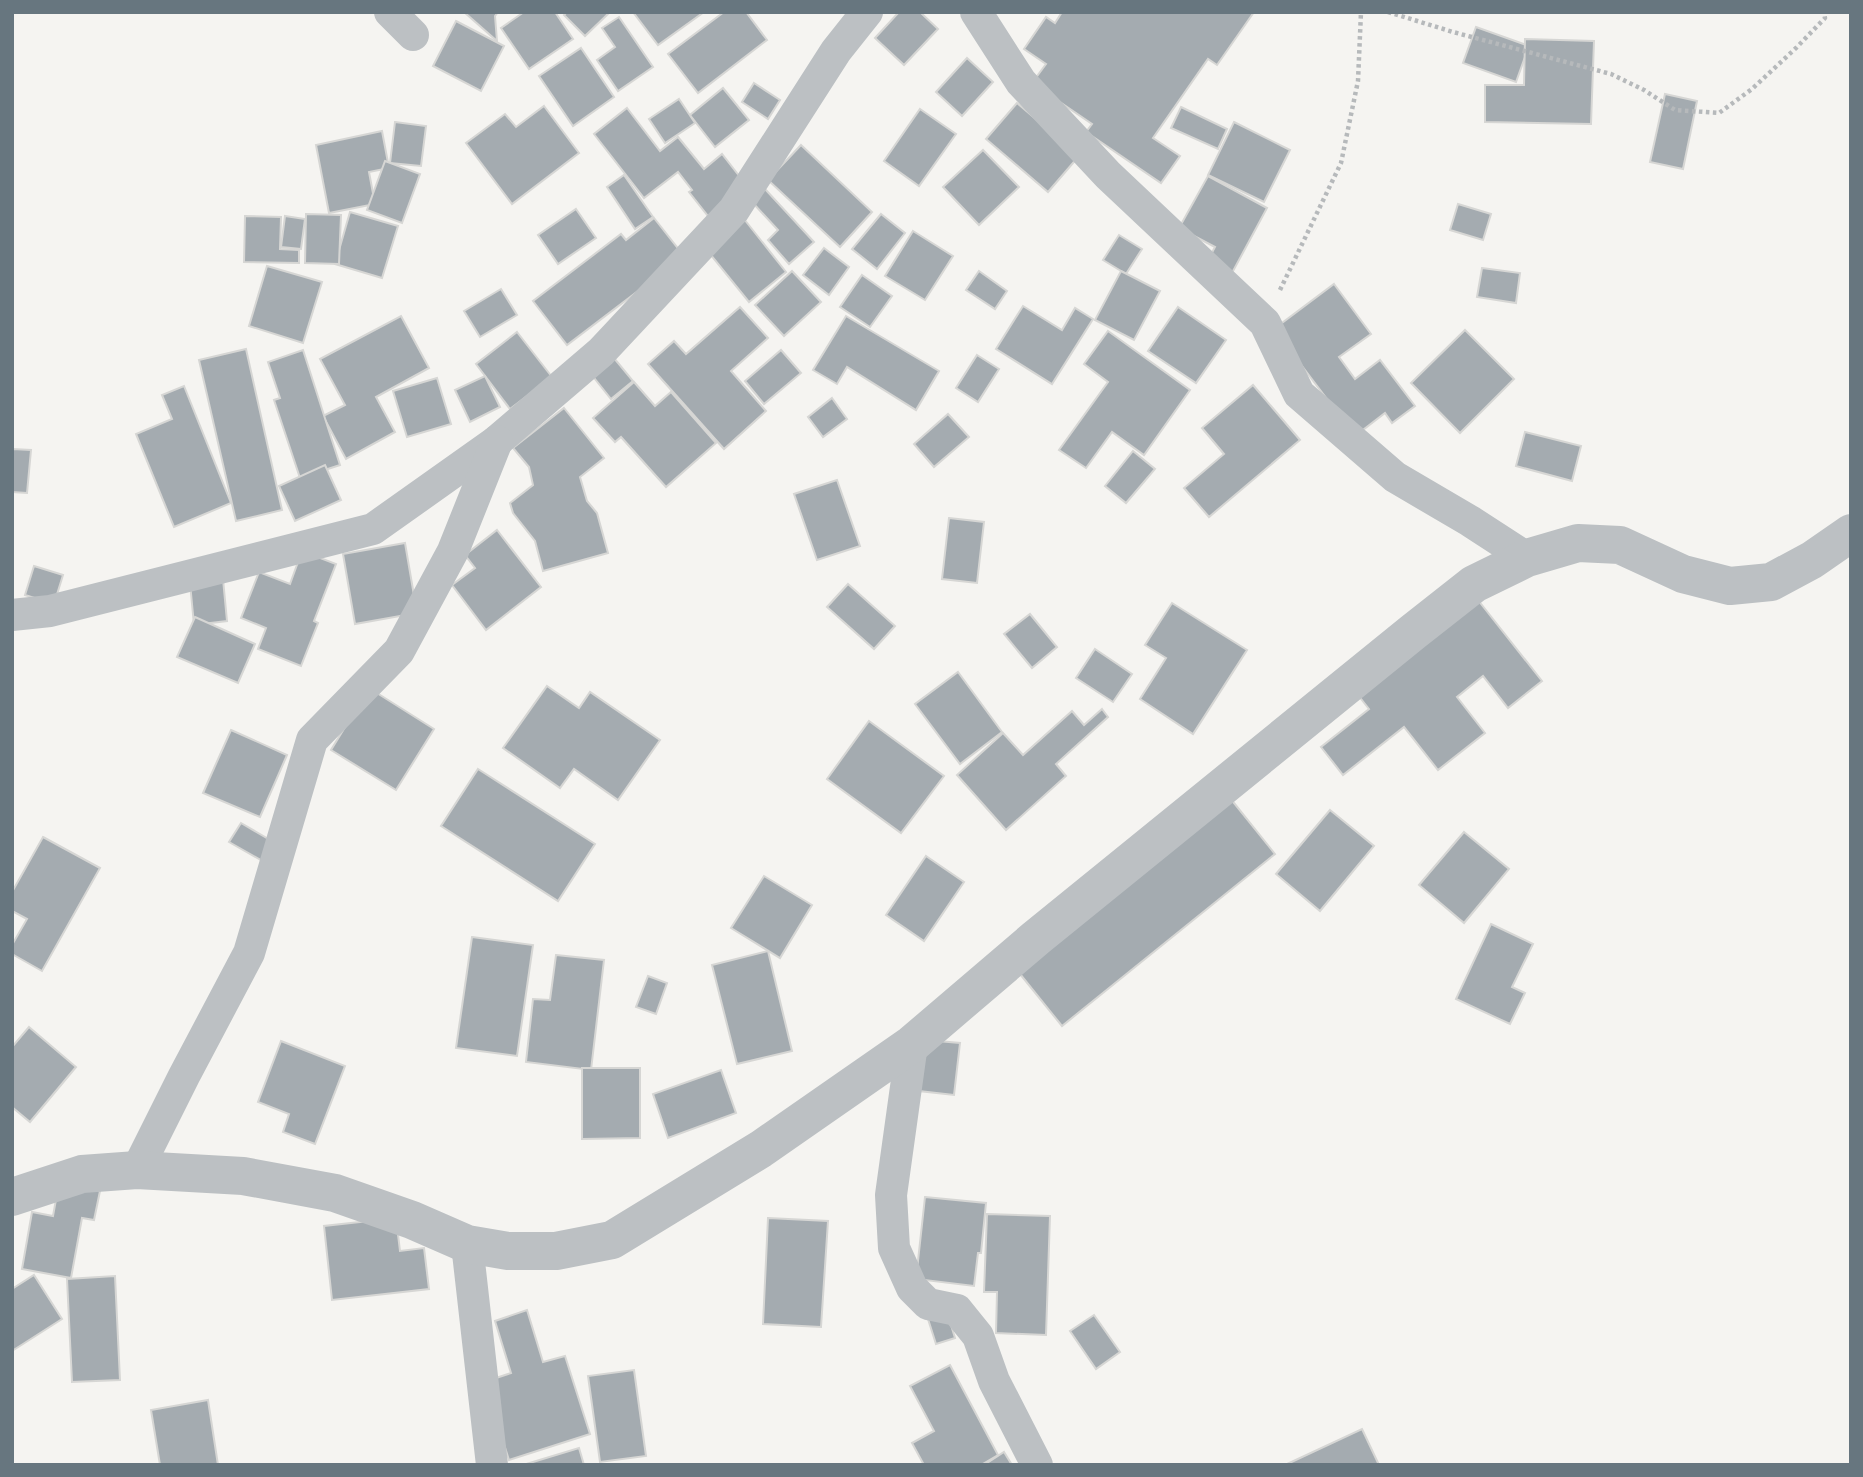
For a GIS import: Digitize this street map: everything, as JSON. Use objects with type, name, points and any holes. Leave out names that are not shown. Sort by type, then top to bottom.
[{"type":"street","points":[[390,12],[413,35]]},
{"type":"street","points":[[12,615],[64,608],[373,529],[497,441],[601,352],[734,210],[836,51],[867,12]]},
{"type":"street","points":[[976,12],[1021,82],[1108,175],[1265,323],[1299,394],[1395,477],[1527,558]]},
{"type":"street","points":[[137,1170],[249,953],[312,740],[399,651],[453,551],[497,441]]},
{"type":"street","points":[[12,1197],[82,1174],[137,1170],[243,1176],[335,1194],[412,1220],[467,1244],[509,1251],[556,1251],[612,1240],[761,1149],[912,1044],[1036,938],[1474,584],[1527,558],[1578,543],[1620,545],[1683,574],[1730,586],[1772,582],[1812,560],[1851,533]]},
{"type":"street","points":[[912,1044],[891,1195],[894,1248],[912,1288],[928,1304],[957,1310],[978,1336],[994,1381],[1037,1465]]},
{"type":"street","points":[[467,1244],[492,1465]]},
{"type":"path","points":[[1265,323],[1340,163],[1359,81],[1361,12]]},
{"type":"path","points":[[1388,12],[1611,74],[1644,90],[1675,110],[1719,113],[1752,89],[1796,48],[1825,18],[1825,12]]},
{"type":"building","points":[[464,12],[498,12],[495,16],[497,41]]},
{"type":"building","points":[[524,12],[555,12],[573,39],[529,69],[501,28]]},
{"type":"building","points":[[567,12],[610,12],[585,36],[564,15]]},
{"type":"building","points":[[633,12],[704,12],[658,45]]},
{"type":"building","points":[[724,12],[746,12],[767,40],[698,93],[668,54]]},
{"type":"building","points":[[899,12],[920,12],[938,29],[904,65],[875,38]]},
{"type":"building","points":[[1062,12],[1254,12],[1217,65],[1208,59],[1153,138],[1180,156],[1161,183],[1086,132],[1092,124],[1032,83],[1046,64],[1024,49],[1046,17],[1055,23]]},
{"type":"building","points":[[619,17],[653,67],[618,91],[597,60],[615,47],[602,28]]},
{"type":"building","points":[[456,21],[504,46],[481,91],[433,66]]},
{"type":"building","points":[[1476,27],[1529,46],[1516,82],[1463,63]]},
{"type":"building","points":[[1525,39],[1594,41],[1591,124],[1485,122],[1485,85],[1524,85]]},
{"type":"building","points":[[581,48],[614,97],[573,126],[539,76]]},
{"type":"building","points":[[967,58],[993,82],[962,116],[936,92]]},
{"type":"building","points":[[754,83],[780,100],[768,119],[742,102]]},
{"type":"building","points":[[723,88],[749,120],[715,147],[690,115]]},
{"type":"building","points":[[1665,94],[1697,101],[1683,169],[1650,162]]},
{"type":"building","points":[[679,99],[695,123],[665,143],[649,119]]},
{"type":"building","points":[[1017,103],[1079,156],[1048,192],[986,139]]},
{"type":"building","points":[[544,106],[579,153],[512,204],[466,143],[505,114],[516,127]]},
{"type":"building","points":[[1181,107],[1227,129],[1218,149],[1171,128]]},
{"type":"building","points":[[627,108],[660,151],[678,137],[704,169],[722,154],[747,186],[708,216],[689,192],[692,190],[678,172],[644,198],[594,134]]},
{"type":"building","points":[[920,109],[956,134],[919,186],[884,161]]},
{"type":"building","points":[[395,122],[426,126],[421,166],[390,163]]},
{"type":"building","points":[[1234,122],[1290,150],[1264,202],[1208,175]]},
{"type":"building","points":[[382,131],[389,168],[369,172],[375,204],[329,213],[316,145]]},
{"type":"building","points":[[801,145],[872,212],[840,247],[768,180]]},
{"type":"building","points":[[983,150],[1019,187],[979,225],[943,187]]},
{"type":"building","points":[[385,161],[420,174],[402,223],[367,210]]},
{"type":"building","points":[[624,175],[653,217],[635,229],[607,187]]},
{"type":"building","points":[[1208,176],[1267,208],[1232,273],[1208,260],[1215,247],[1179,228]]},
{"type":"building","points":[[765,189],[814,242],[789,264],[768,240],[778,230],[752,202]]},
{"type":"building","points":[[1458,204],[1491,214],[1483,240],[1450,230]]},
{"type":"building","points":[[576,209],[596,238],[558,264],[538,235]]},
{"type":"building","points":[[350,212],[398,226],[382,278],[335,264]]},
{"type":"building","points":[[306,214],[341,215],[339,264],[305,263]]},
{"type":"building","points":[[881,214],[905,233],[877,269],[852,249]]},
{"type":"building","points":[[245,216],[281,217],[280,249],[299,250],[299,263],[244,262]]},
{"type":"building","points":[[285,216],[305,219],[301,249],[281,247]]},
{"type":"building","points":[[654,218],[684,256],[567,345],[533,301],[621,234],[626,240]]},
{"type":"building","points":[[744,219],[786,272],[749,302],[706,249]]},
{"type":"building","points":[[913,231],[953,256],[925,300],[885,276]]},
{"type":"building","points":[[1119,235],[1142,249],[1126,274],[1103,260]]},
{"type":"building","points":[[824,248],[849,267],[829,295],[803,275]]},
{"type":"building","points":[[267,266],[322,282],[303,343],[249,326]]},
{"type":"building","points":[[1482,268],[1520,273],[1516,303],[1477,297]]},
{"type":"building","points":[[792,271],[821,302],[784,336],[755,305]]},
{"type":"building","points":[[979,271],[1007,291],[995,309],[966,290]]},
{"type":"building","points":[[1121,271],[1160,291],[1134,340],[1095,320]]},
{"type":"building","points":[[862,275],[892,296],[870,327],[840,307]]},
{"type":"building","points":[[1334,284],[1371,334],[1339,357],[1355,379],[1380,360],[1415,406],[1392,423],[1385,413],[1355,436],[1274,329]]},
{"type":"building","points":[[501,289],[517,315],[480,337],[464,311]]},
{"type":"building","points":[[1023,306],[1062,330],[1075,308],[1093,319],[1052,384],[996,349]]},
{"type":"building","points":[[740,307],[768,338],[731,371],[766,411],[724,449],[648,364],[674,341],[686,354]]},
{"type":"building","points":[[1178,307],[1226,340],[1196,383],[1148,351]]},
{"type":"building","points":[[401,316],[429,368],[376,397],[395,432],[346,459],[323,416],[345,405],[320,359]]},
{"type":"building","points":[[846,316],[939,371],[916,410],[847,367],[837,384],[813,370]]},
{"type":"building","points":[[1465,330],[1514,379],[1460,433],[1411,383]]},
{"type":"building","points":[[1108,331],[1190,390],[1144,455],[1112,432],[1086,468],[1059,450],[1108,382],[1084,364]]},
{"type":"building","points":[[517,332],[552,377],[510,409],[476,364]]},
{"type":"building","points":[[246,349],[282,510],[236,521],[199,360]]},
{"type":"building","points":[[303,350],[340,465],[300,478],[274,400],[280,398],[268,362]]},
{"type":"building","points":[[781,350],[801,373],[764,404],[745,381]]},
{"type":"building","points":[[609,352],[633,381],[611,399],[587,369]]},
{"type":"building","points":[[977,355],[999,369],[978,402],[956,388]]},
{"type":"building","points":[[485,376],[500,407],[470,422],[455,390]]},
{"type":"building","points":[[437,378],[451,424],[407,437],[393,391]]},
{"type":"building","points":[[634,382],[655,406],[671,392],[716,443],[666,487],[621,437],[615,442],[593,418]]},
{"type":"building","points":[[1253,385],[1300,440],[1209,517],[1184,488],[1224,454],[1202,428]]},
{"type":"building","points":[[184,386],[231,503],[174,527],[136,434],[172,419],[162,395]]},
{"type":"building","points":[[832,398],[847,419],[823,437],[808,417]]},
{"type":"building","points":[[564,408],[604,458],[580,477],[587,501],[597,513],[608,553],[543,571],[535,541],[513,513],[510,503],[533,485],[529,467],[513,448]]},
{"type":"building","points":[[948,414],[969,437],[934,467],[914,444]]},
{"type":"building","points":[[1525,432],[1581,446],[1572,481],[1516,466]]},
{"type":"building","points":[[12,449],[31,450],[27,493],[12,492]]},
{"type":"building","points":[[1133,451],[1155,469],[1126,503],[1105,486]]},
{"type":"building","points":[[325,465],[341,500],[295,521],[279,486]]},
{"type":"building","points":[[837,480],[860,546],[817,560],[794,494]]},
{"type":"building","points":[[949,518],[984,522],[977,583],[942,579]]},
{"type":"building","points":[[497,530],[541,587],[486,630],[452,585],[475,568],[465,555]]},
{"type":"building","points":[[405,543],[417,613],[355,624],[343,554]]},
{"type":"building","points":[[302,551],[336,564],[314,621],[318,623],[301,666],[258,649],[266,628],[241,618],[259,572],[290,584]]},
{"type":"building","points":[[34,566],[63,575],[54,604],[25,595]]},
{"type":"building","points":[[223,579],[227,621],[194,625],[190,583]]},
{"type":"building","points":[[848,584],[895,626],[874,649],[827,607]]},
{"type":"building","points":[[1474,595],[1542,681],[1508,708],[1483,676],[1457,697],[1485,733],[1438,770],[1404,727],[1343,775],[1321,747],[1369,709],[1354,690]]},
{"type":"building","points":[[1172,603],[1247,650],[1193,734],[1140,699],[1166,658],[1145,645]]},
{"type":"building","points":[[1030,614],[1057,647],[1032,668],[1004,634]]},
{"type":"building","points":[[195,617],[255,644],[238,683],[177,657]]},
{"type":"building","points":[[1095,649],[1132,674],[1113,702],[1076,678]]},
{"type":"building","points":[[958,672],[1002,732],[960,764],[915,704]]},
{"type":"building","points":[[547,686],[579,708],[590,692],[660,740],[618,800],[574,769],[560,788],[503,748]]},
{"type":"building","points":[[369,688],[434,729],[396,790],[331,750]]},
{"type":"building","points":[[1102,709],[1108,717],[1056,764],[1066,776],[1006,830],[957,775],[1003,733],[1023,755],[1072,711],[1084,725]]},
{"type":"building","points":[[869,721],[944,776],[901,833],[827,779]]},
{"type":"building","points":[[231,730],[287,755],[260,817],[203,793]]},
{"type":"building","points":[[478,769],[595,844],[558,901],[441,826]]},
{"type":"building","points":[[1226,793],[1275,854],[1062,1026],[1020,974]]},
{"type":"building","points":[[1330,810],[1374,846],[1320,911],[1276,874]]},
{"type":"building","points":[[241,823],[277,844],[266,863],[229,842]]},
{"type":"building","points":[[1464,832],[1509,869],[1464,923],[1419,885]]},
{"type":"building","points":[[43,837],[100,868],[42,971],[12,954],[12,945],[27,919],[12,911],[12,892]]},
{"type":"building","points":[[926,856],[964,882],[924,941],[886,915]]},
{"type":"building","points":[[764,876],[812,905],[780,958],[731,928]]},
{"type":"building","points":[[1491,924],[1533,944],[1512,987],[1525,993],[1510,1024],[1456,999]]},
{"type":"building","points":[[472,937],[533,945],[517,1056],[456,1048]]},
{"type":"building","points":[[768,951],[792,1051],[737,1064],[712,965]]},
{"type":"building","points":[[556,955],[604,960],[591,1070],[526,1062],[533,999],[550,1000]]},
{"type":"building","points":[[648,976],[667,983],[656,1014],[636,1007]]},
{"type":"building","points":[[29,1027],[76,1067],[30,1122],[12,1107],[12,1047]]},
{"type":"building","points":[[926,1040],[960,1043],[954,1095],[919,1091]]},
{"type":"building","points":[[281,1041],[345,1066],[315,1144],[283,1132],[289,1114],[258,1102]]},
{"type":"building","points":[[582,1068],[640,1068],[640,1138],[582,1139]]},
{"type":"building","points":[[721,1070],[736,1113],[668,1138],[653,1094]]},
{"type":"building","points":[[59,1183],[100,1191],[94,1220],[82,1218],[71,1278],[22,1269],[32,1212],[53,1216]]},
{"type":"building","points":[[925,1197],[986,1203],[981,1253],[978,1253],[974,1286],[916,1279]]},
{"type":"building","points":[[987,1214],[1050,1216],[1046,1335],[996,1333],[997,1292],[984,1292]]},
{"type":"building","points":[[396,1218],[400,1251],[424,1248],[429,1289],[332,1300],[324,1226]]},
{"type":"building","points":[[768,1218],[828,1221],[821,1327],[763,1324]]},
{"type":"building","points":[[34,1275],[62,1319],[12,1351],[12,1289]]},
{"type":"building","points":[[115,1276],[120,1380],[72,1382],[67,1279]]},
{"type":"building","points":[[527,1310],[543,1362],[565,1356],[590,1434],[509,1460],[484,1382],[511,1373],[495,1321]]},
{"type":"building","points":[[947,1312],[955,1338],[936,1344],[928,1319]]},
{"type":"building","points":[[1094,1315],[1120,1352],[1096,1369],[1070,1331]]},
{"type":"building","points":[[950,1365],[998,1455],[981,1465],[924,1465],[912,1443],[934,1431],[910,1386]]},
{"type":"building","points":[[634,1370],[646,1456],[600,1462],[588,1376]]},
{"type":"building","points":[[208,1400],[218,1465],[160,1465],[151,1410]]},
{"type":"building","points":[[1362,1429],[1379,1465],[1285,1465]]},
{"type":"building","points":[[579,1448],[584,1465],[523,1465]]},
{"type":"building","points":[[1004,1452],[1012,1465],[984,1465]]}]
